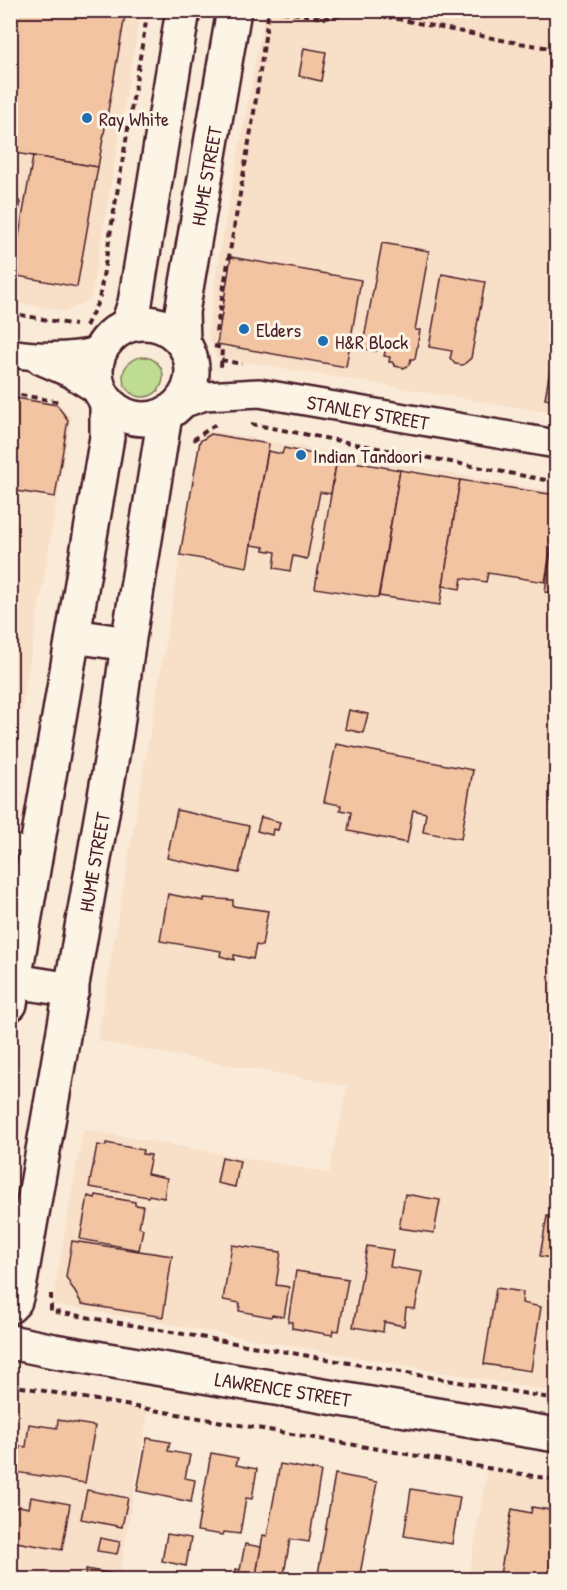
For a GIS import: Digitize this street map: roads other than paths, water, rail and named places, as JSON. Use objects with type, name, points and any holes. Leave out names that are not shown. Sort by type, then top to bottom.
[{"type":"street","points":[[128,324],[135,303],[183,10]]},
{"type":"street","name":"HUME STREET","points":[[183,341],[182,312],[234,10]]},
{"type":"street","points":[[167,107],[217,113]]},
{"type":"street","points":[[21,355],[70,373],[104,397],[120,413],[134,418],[150,419],[172,410],[188,393],[192,373],[189,353],[183,341],[172,331],[147,322],[128,324],[107,339],[92,339]]},
{"type":"street","points":[[21,355],[77,357],[92,339]]},
{"type":"street","points":[[72,990],[13,993],[24,844],[74,636],[107,437],[104,397],[96,378],[92,339]]},
{"type":"street","name":"STANLEY STREET","points":[[172,410],[205,396],[259,393],[556,444]]},
{"type":"street","name":"HUME STREET","points":[[10,1306],[15,1301],[20,1282],[19,1241],[72,990],[116,733],[128,644],[172,410]]},
{"type":"street","points":[[74,636],[128,644]]},
{"type":"street","name":"LAWRENCE STREET","points":[[10,1342],[556,1435]]},
{"type":"place","name":"Ray White","points":[[87,118]]},
{"type":"place","name":"Elders","points":[[244,329]]},
{"type":"place","name":"H&R Block","points":[[323,341]]},
{"type":"place","name":"Indian Tandoori","points":[[301,455]]}]
